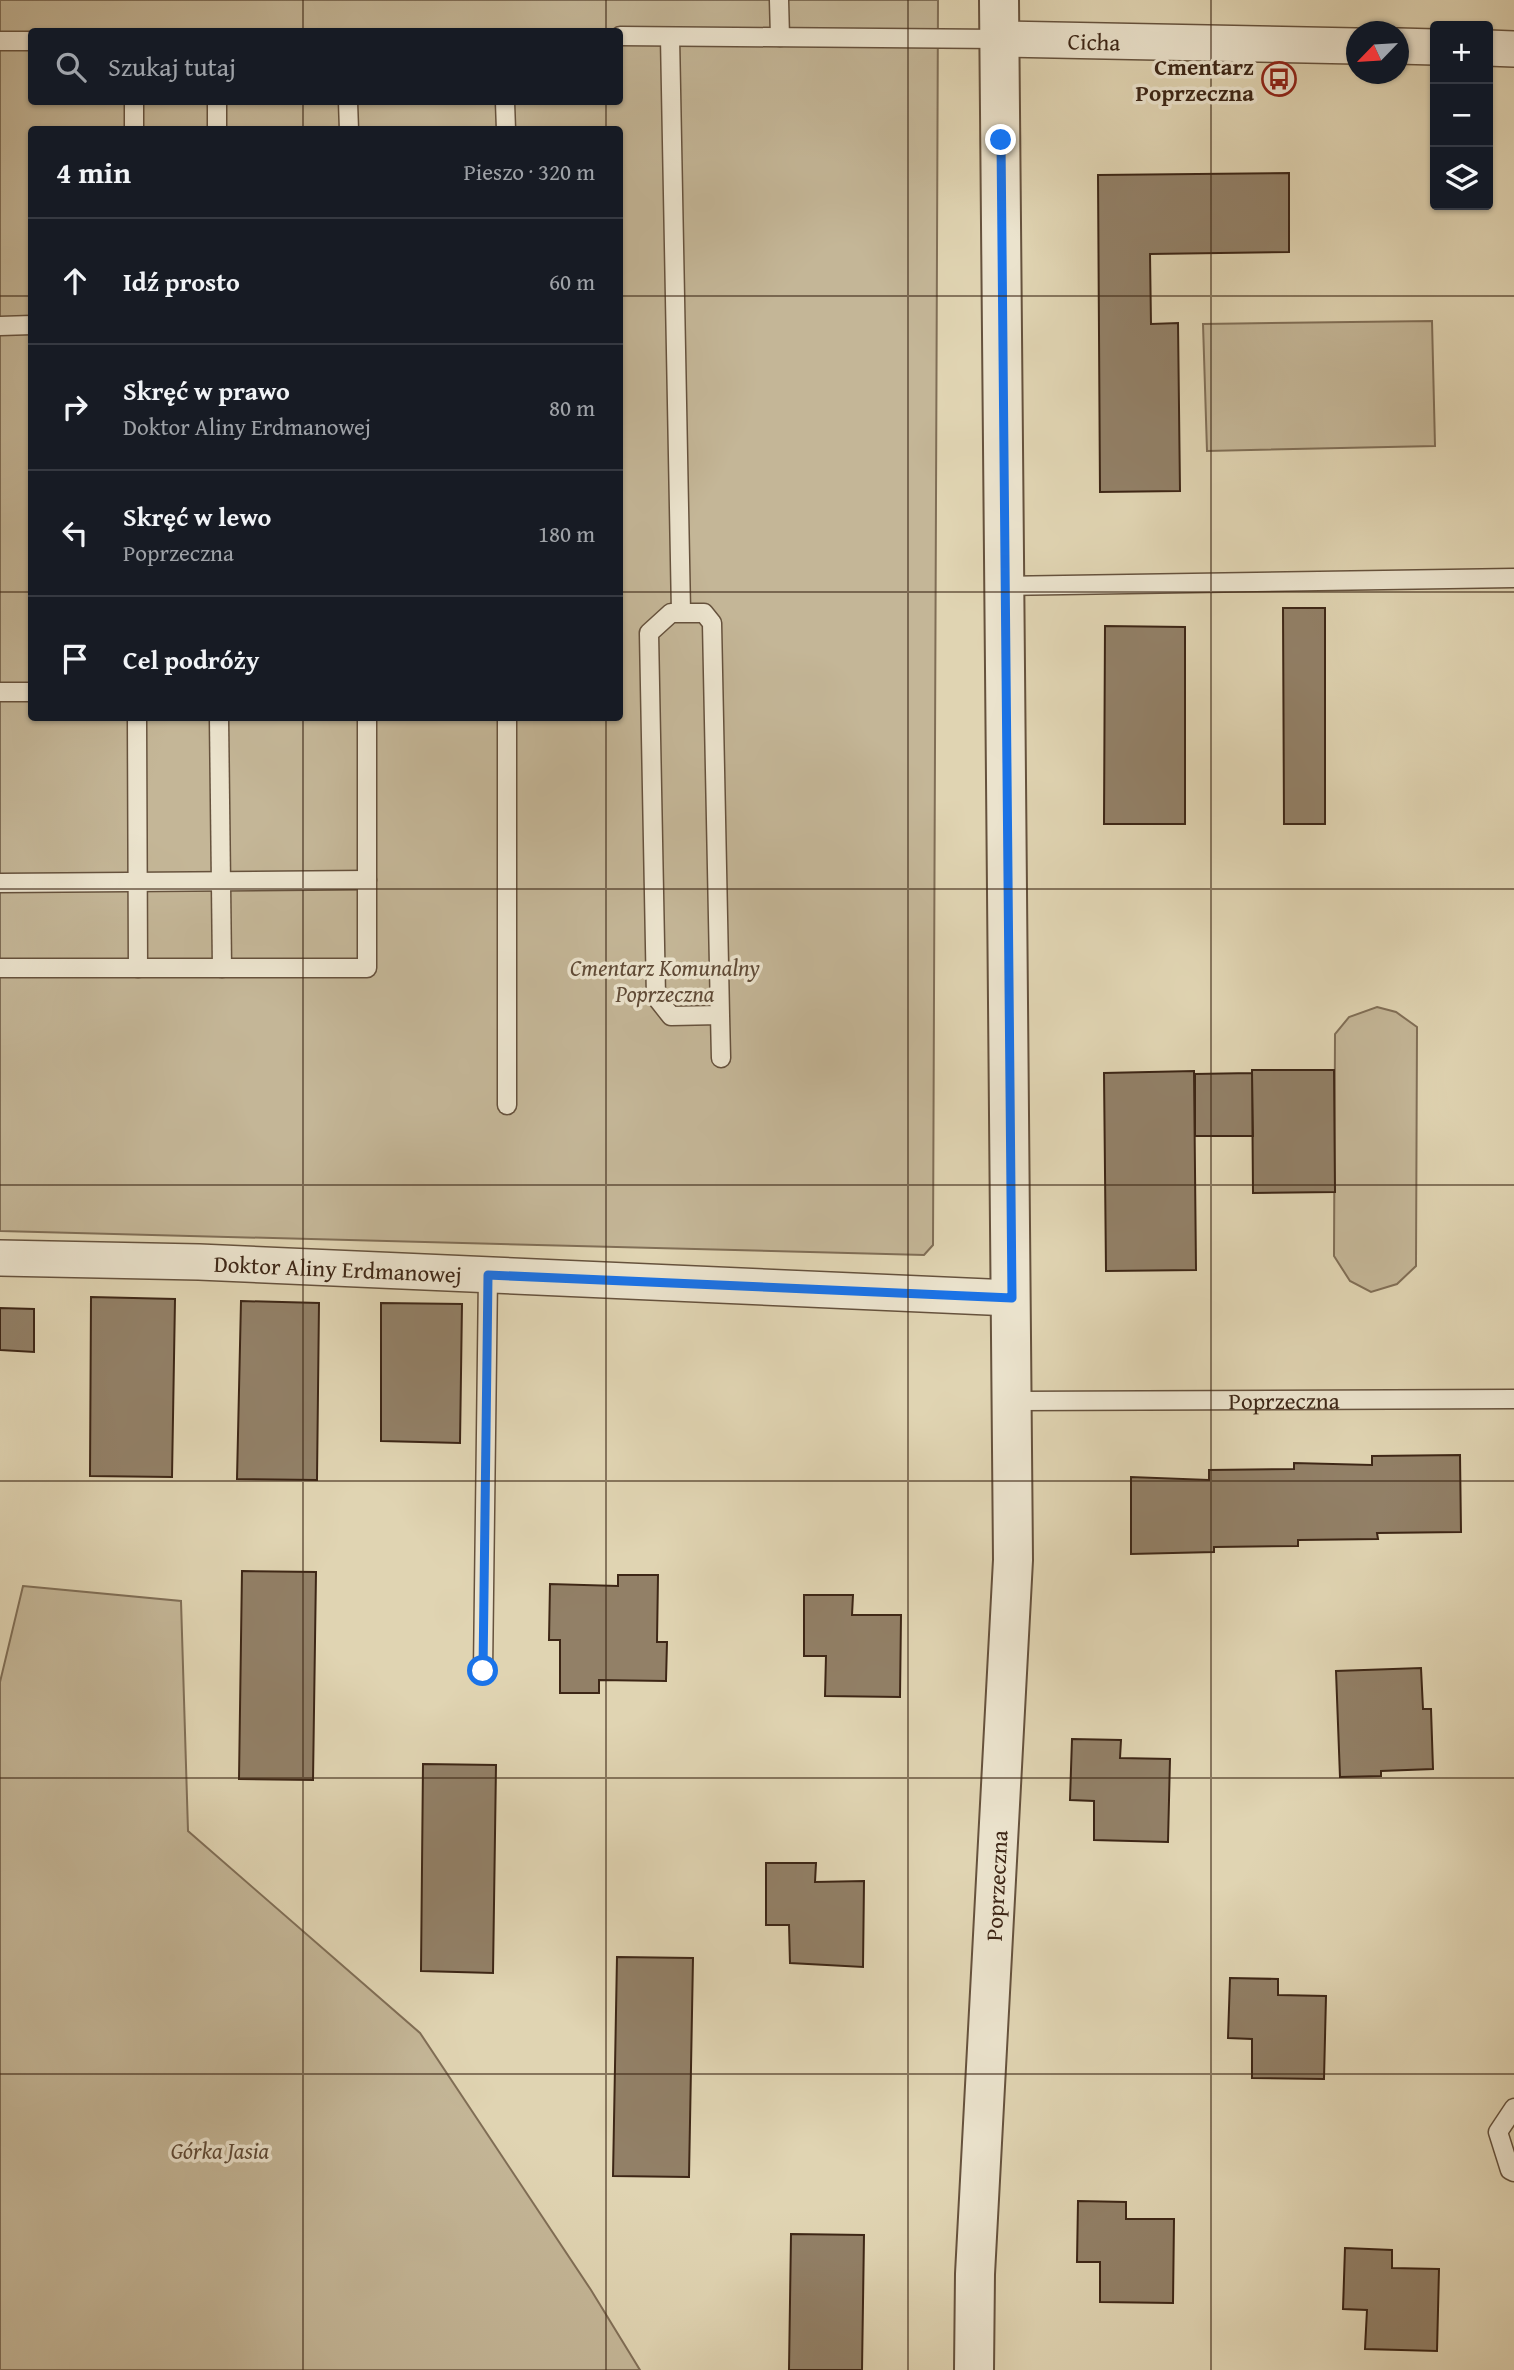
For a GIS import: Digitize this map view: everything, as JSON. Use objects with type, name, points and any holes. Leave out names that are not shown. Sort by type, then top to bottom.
[{"type":"street","name":"Poprzeczna","points":[[974,2370],[975,2274],[1013,1560],[999,0]]},
{"type":"street","name":"Cicha","points":[[1000,39],[1346,46]]},
{"type":"street","points":[[1409,46],[1430,47]]},
{"type":"street","points":[[1493,48],[1514,49]]},
{"type":"street","name":"Doktor Aliny Erdmanowej","points":[[0,1258],[488,1275],[1012,1298]]},
{"type":"lane","points":[[779,0],[780,37]]},
{"type":"lane","points":[[623,36],[1000,39]]},
{"type":"lane","points":[[670,37],[681,612]]},
{"type":"lane","points":[[0,41],[28,41]]},
{"type":"lane","points":[[134,105],[134,126]]},
{"type":"lane","points":[[217,105],[217,126]]},
{"type":"lane","points":[[348,105],[349,126]]},
{"type":"lane","points":[[505,105],[506,126]]},
{"type":"lane","points":[[0,326],[28,325]]},
{"type":"lane","points":[[1004,586],[1514,578]]},
{"type":"lane","points":[[720,1016],[671,1016],[656,997],[649,633],[671,613],[704,613],[712,623],[721,1058]]},
{"type":"lane","points":[[0,692],[28,692]]},
{"type":"lane","points":[[136,721],[138,968]]},
{"type":"lane","points":[[219,721],[222,968]]},
{"type":"lane","points":[[0,968],[367,968],[367,721]]},
{"type":"lane","points":[[507,721],[507,1105]]},
{"type":"lane","points":[[0,883],[367,880]]},
{"type":"lane","points":[[483,1671],[488,1275]]},
{"type":"lane","name":"Poprzeczna","points":[[1011,1401],[1514,1399]]},
{"type":"lane","points":[[1514,2108],[1498,2132],[1510,2170],[1514,2172]]},
{"type":"green space","name":"Cmentarz Komunalny Poprzeczna","points":[[0,0],[938,0],[933,1245],[924,1255],[0,1231]]},
{"type":"green space","points":[[1432,321],[1435,446],[1207,451],[1203,324]]},
{"type":"green space","points":[[1377,1007],[1396,1012],[1417,1027],[1416,1266],[1397,1284],[1371,1292],[1350,1281],[1334,1256],[1335,1034],[1349,1017]]},
{"type":"green space","name":"Górka Jasia","points":[[23,1586],[181,1601],[188,1831],[420,2033],[591,2290],[640,2370],[0,2370],[0,1682]]},
{"type":"building","points":[[1289,173],[1289,252],[1150,254],[1151,324],[1178,323],[1180,491],[1100,492],[1098,175]]},
{"type":"building","points":[[1283,608],[1325,608],[1325,824],[1284,824]]},
{"type":"building","points":[[1105,626],[1185,627],[1185,824],[1104,824]]},
{"type":"building","points":[[1252,1070],[1334,1070],[1335,1192],[1253,1193]]},
{"type":"building","points":[[1194,1071],[1196,1270],[1106,1271],[1104,1073]]},
{"type":"building","points":[[1252,1073],[1253,1136],[1195,1136],[1195,1074]]},
{"type":"building","points":[[91,1297],[175,1299],[172,1477],[90,1476]]},
{"type":"building","points":[[241,1301],[319,1303],[317,1480],[237,1479]]},
{"type":"building","points":[[381,1303],[462,1304],[460,1443],[381,1441]]},
{"type":"building","points":[[0,1308],[34,1309],[34,1352],[0,1350]]},
{"type":"building","points":[[1460,1455],[1461,1532],[1377,1533],[1378,1539],[1298,1540],[1298,1546],[1214,1547],[1214,1552],[1131,1554],[1131,1477],[1209,1480],[1209,1470],[1294,1469],[1294,1463],[1372,1465],[1372,1456]]},
{"type":"building","points":[[242,1571],[316,1572],[313,1780],[239,1779]]},
{"type":"building","points":[[618,1575],[658,1575],[657,1642],[667,1642],[666,1681],[599,1680],[599,1693],[560,1693],[560,1640],[549,1640],[550,1584],[618,1586]]},
{"type":"building","points":[[804,1595],[853,1595],[852,1615],[901,1615],[900,1697],[825,1696],[826,1656],[804,1656]]},
{"type":"building","points":[[1421,1668],[1423,1709],[1431,1709],[1433,1769],[1381,1771],[1381,1776],[1340,1777],[1336,1671]]},
{"type":"building","points":[[1072,1739],[1121,1740],[1120,1758],[1170,1759],[1168,1842],[1094,1840],[1094,1801],[1070,1800]]},
{"type":"building","points":[[423,1764],[496,1765],[493,1973],[421,1971]]},
{"type":"building","points":[[766,1863],[816,1863],[815,1882],[864,1881],[863,1967],[790,1963],[789,1925],[766,1925]]},
{"type":"building","points":[[617,1957],[693,1958],[689,2177],[613,2176]]},
{"type":"building","points":[[1230,1978],[1278,1979],[1278,1995],[1326,1996],[1324,2079],[1252,2078],[1252,2039],[1228,2038]]},
{"type":"building","points":[[1078,2201],[1126,2202],[1126,2219],[1174,2219],[1173,2303],[1100,2302],[1100,2262],[1077,2262]]},
{"type":"building","points":[[791,2234],[864,2235],[862,2370],[789,2370]]},
{"type":"building","points":[[1345,2248],[1392,2250],[1392,2268],[1439,2269],[1437,2351],[1365,2349],[1367,2310],[1343,2309]]},
{"type":"place","name":"Cmentarz Poprzeczna","points":[[1279,79]]},
{"type":"route","points":[[483,1671],[488,1275],[1012,1298],[1001,140]]}]
